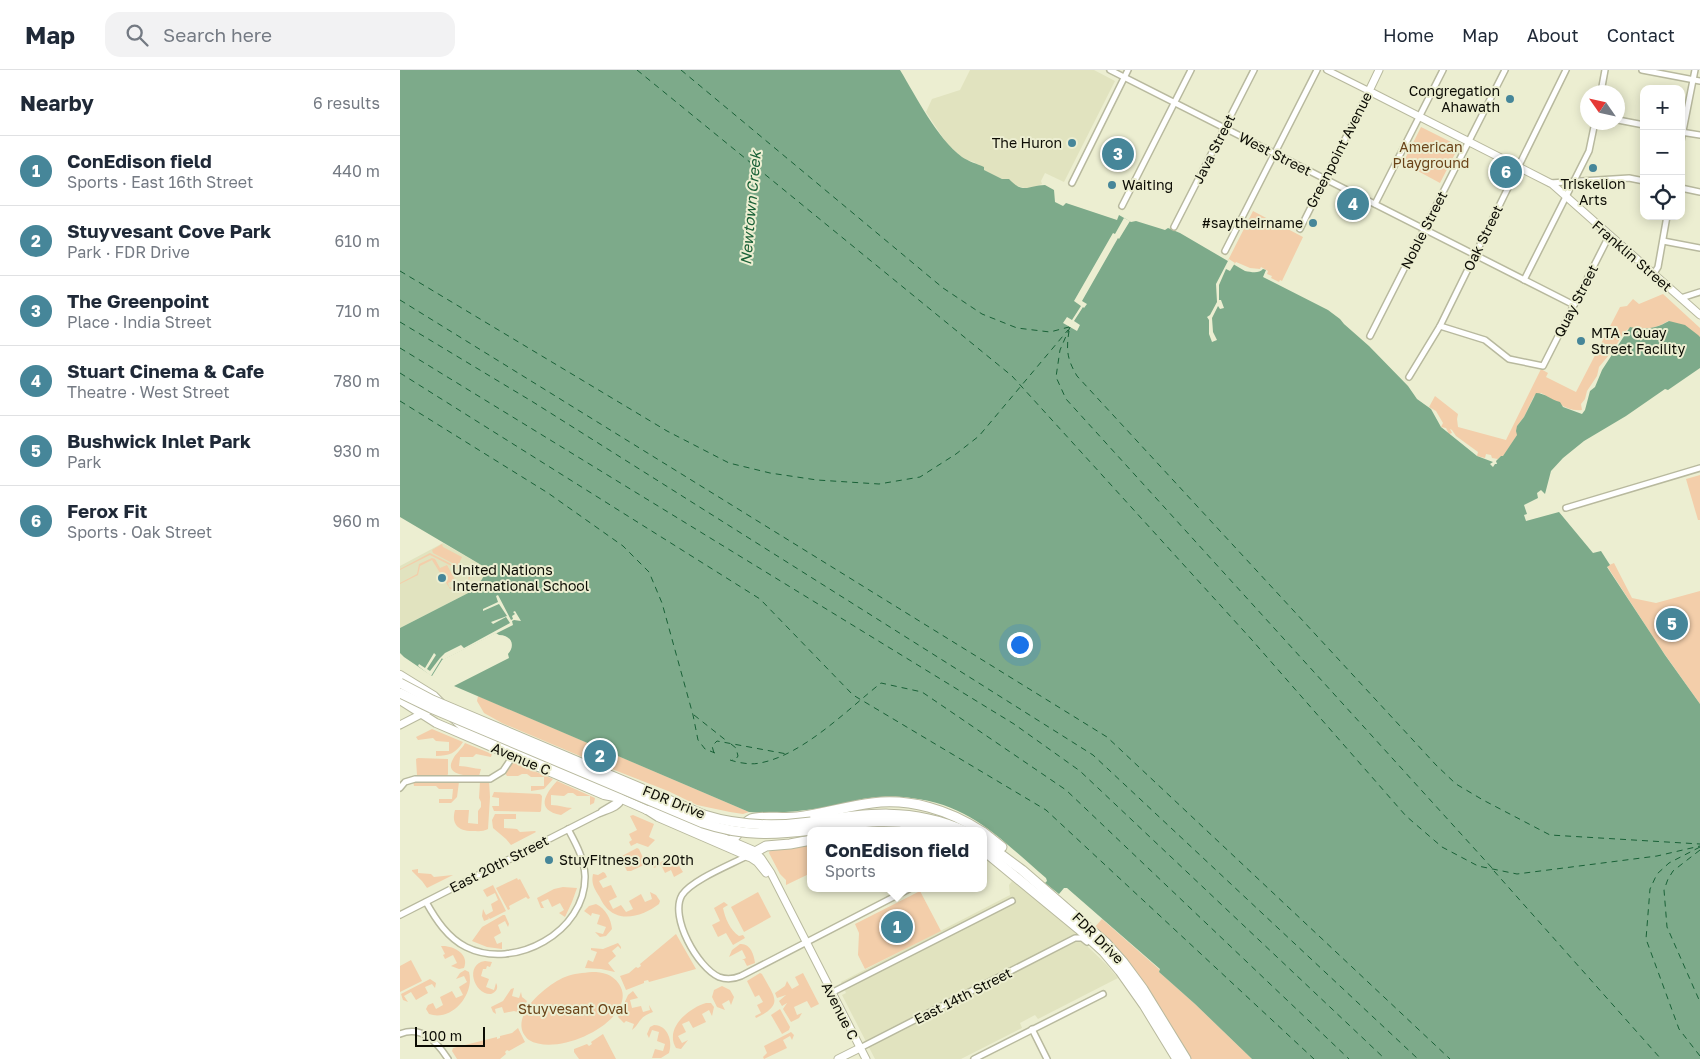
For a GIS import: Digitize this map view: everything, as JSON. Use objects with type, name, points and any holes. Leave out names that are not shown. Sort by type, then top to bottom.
[{"type":"highway","name":"FDR Drive","points":[[400,683],[432,700],[704,814],[738,823],[807,830]]},
{"type":"highway","name":"FDR Drive","points":[[400,693],[431,708],[703,823],[737,832],[755,834],[778,834],[807,830]]},
{"type":"highway","points":[[730,841],[736,837],[743,825],[754,818],[796,817],[886,802],[921,805],[960,818],[974,827]]},
{"type":"highway","name":"FDR Drive","points":[[822,827],[868,814],[894,813],[935,820],[953,827]]},
{"type":"highway","name":"FDR Drive","points":[[833,827],[877,821],[918,824],[929,827]]},
{"type":"highway","points":[[857,827],[877,821]]},
{"type":"highway","points":[[751,854],[766,846],[790,844],[807,833]]},
{"type":"highway","points":[[987,836],[1004,849],[1022,870]]},
{"type":"highway","name":"FDR Drive","points":[[987,844],[1022,870],[1094,931],[1117,955],[1152,1003],[1186,1059]]},
{"type":"highway","name":"FDR Drive","points":[[987,853],[1014,873],[1104,952],[1139,998],[1177,1059]]},
{"type":"main road","name":"Greenpoint Avenue","points":[[1369,91],[1379,70]]},
{"type":"main road","name":"Franklin Street","points":[[1369,91],[1549,183],[1700,315]]},
{"type":"main road","points":[[400,675],[439,700],[433,708],[400,725]]},
{"type":"main road","points":[[400,700],[422,714]]},
{"type":"main road","name":"Avenue C","points":[[439,700],[463,727],[609,790],[658,817],[751,854]]},
{"type":"main road","name":"Avenue C","points":[[422,714],[436,723],[606,796],[622,798]]},
{"type":"main road","name":"Avenue C","points":[[648,810],[660,811],[730,841],[766,864],[774,883],[866,1059]]},
{"type":"main road","name":"East 14th Street","points":[[838,1059],[860,1048]]},
{"type":"street","name":"West Street","points":[[1110,70],[1574,305]]},
{"type":"street","points":[[1072,183],[1128,70]]},
{"type":"street","points":[[1122,206],[1191,70]]},
{"type":"street","name":"Java Street","points":[[1174,227],[1254,70]]},
{"type":"street","points":[[1224,251],[1317,70]]},
{"type":"street","name":"Franklin Street","points":[[1327,70],[1369,91]]},
{"type":"street","points":[[1375,204],[1443,70]]},
{"type":"street","name":"Noble Street","points":[[1370,336],[1505,70]]},
{"type":"street","name":"Oak Street","points":[[1409,377],[1440,326],[1566,70]]},
{"type":"street","points":[[1602,85],[1605,70]]},
{"type":"street","points":[[1642,70],[1700,81]]},
{"type":"street","points":[[1682,130],[1694,70]]},
{"type":"street","name":"Greenpoint Avenue","points":[[1300,229],[1369,91]]},
{"type":"street","points":[[1625,121],[1640,124]]},
{"type":"street","points":[[1524,280],[1589,151],[1593,130]]},
{"type":"street","points":[[1685,132],[1700,135]]},
{"type":"street","points":[[1549,183],[1629,178],[1640,180]]},
{"type":"street","points":[[1685,189],[1700,192]]},
{"type":"street","points":[[1653,275],[1658,267],[1666,220]]},
{"type":"street","name":"Quay Street","points":[[1440,326],[1485,340],[1509,359],[1543,366],[1609,236]]},
{"type":"street","points":[[1663,241],[1700,248]]},
{"type":"street","points":[[1681,298],[1700,292]]},
{"type":"street","points":[[1566,508],[1700,468]]},
{"type":"street","points":[[400,788],[405,782],[415,779],[483,780],[493,778],[503,771],[512,756]]},
{"type":"street","name":"East 20th Street","points":[[400,915],[598,814],[622,798]]},
{"type":"street","points":[[426,902],[437,921],[450,935],[461,944],[474,950],[491,954],[505,954],[520,952],[535,946],[561,929],[574,912],[582,894],[584,867],[582,857],[568,829]]},
{"type":"street","points":[[751,854],[692,885],[682,894],[678,906],[683,928],[691,947],[710,971],[720,977],[731,979],[741,976],[903,892]]},
{"type":"street","points":[[831,993],[1012,901]]},
{"type":"street","name":"East 14th Street","points":[[860,1048],[1075,938],[1082,938],[1087,942]]},
{"type":"street","points":[[974,1059],[1103,994]]},
{"type":"street","points":[[1032,1029],[1048,1059]]},
{"type":"street","points":[[400,1034],[413,1030],[426,1034],[437,1044],[448,1059]]},
{"type":"shaded area","points":[[970,70],[1094,70],[1115,81],[1064,182],[1045,173],[1041,181],[1042,184],[1029,189],[1013,185],[1010,180],[1002,179],[983,170],[974,162],[964,159],[947,144],[926,112],[932,99],[960,90]]},
{"type":"shaded area","name":"United Nations International School","points":[[443,543],[488,569],[476,589],[400,628],[400,566]]},
{"type":"shaded area","points":[[1012,881],[1090,943],[1086,945],[1118,978],[1038,1019],[1035,1015],[1020,1023],[1022,1028],[961,1059],[875,1059],[842,995],[846,993],[841,982],[1010,895],[1009,885]]},
{"type":"green space","name":"American Playground","points":[[1421,127],[1459,146],[1440,183],[1403,163]]},
{"type":"green space","points":[[1253,211],[1303,237],[1282,281],[1280,280],[1279,282],[1271,278],[1272,276],[1267,274],[1268,271],[1261,267],[1260,269],[1250,268],[1236,262],[1230,271],[1216,284]]},
{"type":"green space","points":[[1663,294],[1700,328],[1700,337],[1668,321],[1650,328],[1630,328],[1624,332],[1614,349],[1599,367],[1597,376],[1581,404],[1582,410],[1566,407],[1541,393],[1534,396],[1524,417],[1517,426],[1517,435],[1503,457],[1501,456],[1498,459],[1492,458],[1491,455],[1486,454],[1485,458],[1477,456],[1478,452],[1456,436],[1452,430],[1450,429],[1452,433],[1449,434],[1446,428],[1441,427],[1443,423],[1436,411],[1429,407],[1435,396],[1458,414],[1458,427],[1506,440],[1541,369],[1548,373],[1546,377],[1576,392],[1620,307],[1627,306],[1633,299],[1639,304]]},
{"type":"green space","points":[[1700,475],[1700,520],[1698,520],[1686,479]]},
{"type":"green space","points":[[442,544],[443,547],[462,557],[458,566],[433,553],[432,550]]},
{"type":"green space","points":[[430,553],[469,573],[471,576],[469,580],[453,589],[450,589],[432,560],[420,566],[418,575],[400,584],[417,574],[419,564],[432,558],[435,559],[440,568],[447,565],[455,580],[448,583],[449,587],[453,588],[469,579],[467,574],[430,555],[400,570]]},
{"type":"green space","points":[[1614,563],[1632,598],[1656,603],[1700,591],[1700,704],[1659,646],[1607,566]]},
{"type":"green space","points":[[478,696],[749,812],[743,814],[697,805],[668,791],[502,723],[484,713],[477,701]]},
{"type":"green space","points":[[432,729],[463,742],[452,753],[436,756],[436,751],[449,751],[449,742],[436,741],[433,738],[418,740],[416,737]]},
{"type":"green space","points":[[465,743],[492,754],[491,757],[476,754],[473,757],[460,757],[459,766],[481,769],[479,776],[459,774],[452,769],[453,759]]},
{"type":"green space","points":[[416,759],[448,759],[447,776],[417,775]]},
{"type":"green space","points":[[513,762],[553,779],[544,789],[531,791],[531,786],[544,786],[544,777],[531,777],[527,774],[507,776],[505,773]]},
{"type":"green space","points":[[413,781],[459,782],[457,797],[451,803],[439,803],[439,799],[452,799],[453,789],[439,789],[436,786],[414,786]]},
{"type":"green space","points":[[489,781],[488,829],[472,831],[459,828],[454,819],[455,810],[469,810],[468,823],[478,824],[478,811],[481,807],[479,798],[480,782]]},
{"type":"green space","points":[[557,781],[595,798],[594,803],[590,805],[590,796],[577,796],[573,793],[568,793],[564,796],[551,795],[551,805],[572,808],[561,815],[553,813],[545,805],[545,801],[549,791]]},
{"type":"green space","points":[[494,792],[540,794],[542,796],[541,811],[494,811],[492,806],[499,806],[499,798],[492,797]]},
{"type":"green space","points":[[495,814],[516,814],[516,819],[504,819],[504,828],[517,829],[520,832],[536,832],[511,845],[493,828],[492,820]]},
{"type":"green space","points":[[633,815],[654,824],[649,837],[655,840],[648,847],[637,843],[631,846],[629,842],[632,840],[629,834],[637,830],[630,816]]},
{"type":"green space","points":[[807,845],[807,875],[786,885],[786,880],[780,874],[769,853],[770,850]]},
{"type":"green space","points":[[637,848],[646,864],[627,871],[620,857]]},
{"type":"green space","points":[[669,860],[678,864],[683,872],[674,877],[671,870],[665,873],[661,865],[654,868],[653,866]]},
{"type":"green space","points":[[418,869],[418,873],[431,874],[434,877],[453,875],[427,888],[412,871]]},
{"type":"green space","points":[[603,872],[607,877],[599,881],[603,888],[611,885],[617,897],[609,901],[613,909],[621,905],[626,912],[633,909],[629,901],[641,894],[645,902],[652,899],[650,892],[656,895],[660,901],[659,904],[639,915],[624,916],[611,912],[603,904],[593,883],[593,874],[598,875]]},
{"type":"green space","points":[[517,878],[518,880],[520,879],[530,898],[526,897],[509,906],[510,909],[508,910],[496,888]]},
{"type":"green space","points":[[493,885],[506,911],[490,919],[488,917],[489,919],[484,921],[482,916],[483,909],[486,915],[493,911],[491,904],[498,900],[495,893],[487,897],[483,890]]},
{"type":"green space","points":[[563,887],[577,888],[565,917],[559,913],[564,910],[560,903],[552,907],[548,899],[541,902],[544,908],[541,908],[537,898],[554,889]]},
{"type":"green space","points":[[758,892],[771,917],[744,932],[731,907]]},
{"type":"green space","points":[[921,892],[941,931],[865,969],[858,955],[859,933],[855,924]]},
{"type":"green space","points":[[724,902],[728,905],[723,908],[728,924],[739,936],[743,935],[745,938],[733,945],[726,933],[718,937],[712,925],[720,921],[714,908]]},
{"type":"green space","points":[[596,904],[605,911],[610,922],[612,929],[606,936],[600,937],[595,932],[603,934],[606,927],[597,924],[600,915],[592,913],[591,916],[584,911],[589,906]]},
{"type":"green space","points":[[505,915],[509,924],[508,927],[505,921],[498,925],[501,933],[494,937],[497,944],[502,942],[502,949],[487,947],[472,941],[482,927]]},
{"type":"green space","points":[[1102,919],[1160,970],[1159,972],[1252,1059],[1190,1059],[1135,973],[1095,927]]},
{"type":"green space","points":[[676,934],[696,969],[649,982],[648,980],[644,981],[644,983],[626,990],[620,976],[641,966],[640,964]]},
{"type":"green space","points":[[618,943],[621,949],[618,946],[612,951],[616,956],[608,963],[615,972],[585,968],[588,960],[593,962],[597,952],[591,950],[591,948],[603,949]]},
{"type":"green space","points":[[740,944],[749,947],[755,963],[747,966],[744,960],[742,960],[746,958],[742,950],[729,957],[732,950]]},
{"type":"green space","points":[[441,946],[459,951],[465,959],[464,968],[459,969],[451,966],[457,963],[453,955],[445,959]]},
{"type":"green space","points":[[411,960],[422,981],[400,992],[400,966]]},
{"type":"green space","points":[[485,961],[492,962],[490,967],[487,966],[486,969],[483,969],[481,976],[489,979],[486,987],[494,990],[496,983],[497,987],[496,991],[491,994],[480,990],[474,979],[473,973],[475,968],[479,963]]},
{"type":"green space","points":[[465,970],[469,972],[470,981],[465,998],[453,1010],[445,1014],[429,1014],[426,1009],[428,1005],[433,1003],[436,1009],[443,1005],[440,997],[452,991],[456,998],[463,995],[459,987],[467,982],[464,976],[456,979]]},
{"type":"green space","name":"Stuyvesant Oval","points":[[578,973],[607,974],[619,984],[623,997],[619,1009],[608,1021],[594,1032],[559,1044],[543,1044],[529,1040],[523,1032],[522,1022],[531,1003],[539,994],[565,977]]},
{"type":"green space","points":[[760,973],[773,994],[774,1004],[765,1013],[756,1018],[755,1016],[761,1013],[757,1005],[763,1002],[759,995],[755,997],[747,981]]},
{"type":"green space","points":[[803,973],[819,1004],[811,1008],[807,1001],[794,1007],[797,1015],[802,1013],[799,1018],[791,1022],[783,1009],[787,1003],[782,1006],[779,1001],[786,995],[777,998],[775,993],[785,986],[787,981],[792,989],[799,985],[795,977]]},
{"type":"green space","points":[[430,979],[436,983],[435,988],[432,984],[425,987],[428,993],[416,1000],[411,992],[404,996],[408,1002],[403,1000],[401,994]]},
{"type":"green space","points":[[722,986],[730,990],[734,997],[731,1005],[729,1000],[722,1004],[725,1010],[717,1007],[712,997],[714,990]]},
{"type":"green space","points":[[514,988],[512,996],[519,998],[521,992],[522,997],[527,1001],[521,1013],[514,1011],[504,1013],[502,1007],[495,1009],[496,1014],[493,1012],[491,1007],[503,1001],[511,989]]},
{"type":"green space","points":[[633,991],[638,998],[630,1000],[632,1008],[641,1006],[643,1012],[650,1010],[649,1005],[653,1012],[642,1018],[632,1030],[634,1024],[626,1021],[624,1023],[618,1017],[628,995]]},
{"type":"green space","points":[[706,1003],[711,1003],[714,1007],[712,1016],[709,1010],[702,1014],[706,1022],[693,1028],[689,1021],[682,1024],[686,1032],[678,1036],[682,1043],[688,1040],[681,1049],[676,1048],[673,1041],[673,1033],[680,1020],[692,1009]]},
{"type":"green space","points":[[780,1009],[790,1027],[789,1030],[782,1034],[771,1015]]},
{"type":"green space","points":[[654,1025],[663,1028],[670,1039],[669,1053],[661,1058],[652,1058],[655,1049],[663,1051],[665,1044],[657,1041],[659,1032],[652,1030],[649,1038],[647,1034],[650,1027]]},
{"type":"green space","points":[[518,1028],[525,1042],[509,1051],[507,1050],[506,1054],[500,1059],[457,1059],[452,1051],[453,1048],[497,1037],[497,1039],[500,1038],[500,1036],[512,1033]]},
{"type":"green space","points":[[791,1032],[794,1035],[792,1040],[790,1036],[783,1040],[787,1048],[764,1059],[763,1057],[767,1053],[764,1046]]},
{"type":"green space","points":[[603,1034],[616,1059],[579,1059],[574,1049],[587,1044],[589,1046],[592,1044],[591,1042]]},
{"type":"water","name":"Newtown Creek","points":[[400,70],[900,70],[935,128],[944,139],[962,157],[984,167],[984,170],[1002,179],[1009,179],[1014,184],[1023,188],[1045,185],[1054,190],[1055,202],[1063,206],[1066,203],[1117,220],[1119,215],[1131,222],[1136,221],[1165,230],[1168,228],[1245,271],[1259,272],[1263,269],[1266,270],[1263,277],[1328,310],[1369,346],[1408,386],[1417,399],[1431,409],[1441,427],[1477,456],[1493,462],[1490,464],[1493,467],[1517,435],[1517,426],[1524,417],[1536,393],[1560,402],[1563,407],[1582,414],[1585,410],[1590,391],[1595,387],[1602,370],[1630,327],[1650,328],[1669,321],[1685,325],[1700,337],[1700,368],[1668,390],[1665,389],[1626,416],[1584,441],[1563,458],[1551,471],[1545,494],[1541,490],[1537,493],[1538,498],[1524,505],[1527,514],[1524,515],[1526,521],[1559,512],[1593,553],[1601,551],[1610,565],[1607,567],[1700,704],[1700,1059],[1252,1059],[1159,972],[1160,969],[1067,888],[1064,888],[1059,894],[1045,883],[1047,881],[1046,878],[987,827],[952,808],[911,798],[885,797],[861,799],[804,810],[771,813],[749,812],[454,686],[509,658],[508,654],[512,647],[511,641],[507,637],[496,633],[442,660],[432,676],[400,653],[400,628],[476,589],[488,569],[400,517]]},
{"type":"pier","points":[[1124,218],[1130,221],[1118,238],[1082,301],[1087,304],[1074,321],[1080,325],[1077,331],[1063,323],[1067,317],[1072,320],[1081,306],[1074,301],[1113,233],[1115,234]]},
{"type":"pier","points":[[1229,259],[1235,263],[1230,271],[1226,269],[1219,285],[1219,300],[1221,300],[1224,308],[1220,309],[1218,306],[1212,318],[1213,332],[1217,340],[1212,342],[1207,317],[1217,302],[1216,284]]},
{"type":"pier","points":[[498,595],[511,620],[515,611],[521,621],[514,620],[512,621],[513,625],[443,660],[442,658],[431,676],[418,666],[419,664],[425,668],[434,653],[436,655],[427,669],[430,671],[445,653],[461,645],[464,648],[510,623],[506,617],[493,624],[491,622],[507,616],[499,604],[483,611],[483,609],[498,602],[496,596]]},
{"type":"ferry route","points":[[637,70],[1012,376],[1252,640],[1406,816],[1442,847],[1478,866],[1517,874],[1657,856],[1700,846]]},
{"type":"ferry route","points":[[681,70],[943,288],[982,314],[1017,328],[1050,332],[1069,327]]},
{"type":"ferry route","points":[[400,271],[667,431],[729,463],[770,473],[817,480],[879,484],[920,477],[956,454],[979,436],[1068,330]]},
{"type":"ferry route","points":[[400,300],[1107,737],[1450,1059]]},
{"type":"ferry route","points":[[400,322],[533,402],[1093,755],[1418,1059]]},
{"type":"ferry route","points":[[1070,327],[1060,350],[1056,377],[1066,399],[1492,868]]},
{"type":"ferry route","points":[[1069,331],[1068,354],[1077,376],[1436,765],[1456,784],[1550,835],[1700,844]]},
{"type":"ferry route","points":[[400,348],[1014,724],[1080,771],[1385,1059]]},
{"type":"ferry route","points":[[400,373],[760,599],[853,695],[1046,810],[1314,1059]]},
{"type":"ferry route","points":[[400,401],[548,493],[623,546],[649,572],[662,603],[693,715],[698,740],[705,749],[715,753]]},
{"type":"ferry route","points":[[730,760],[756,764],[792,751],[824,730],[881,683],[922,692],[1066,790],[1349,1059]]},
{"type":"ferry route","points":[[694,715],[728,742]]},
{"type":"ferry route","points":[[714,753],[712,746],[717,741],[787,754]]},
{"type":"ferry route","points":[[731,744],[736,748],[738,756],[732,760]]},
{"type":"ferry route","points":[[1700,847],[1669,863],[1657,874],[1650,889],[1646,939],[1679,1029],[1700,1056]]},
{"type":"ferry route","points":[[1700,850],[1673,871],[1664,890],[1667,927],[1700,1002]]},
{"type":"ferry route","points":[[1494,871],[1661,1059]]},
{"type":"place","name":"Congregation Ahawath","points":[[1510,99]]},
{"type":"place","name":"The Huron","points":[[1072,143]]},
{"type":"place","name":"The Greenpoint","points":[[1118,154]]},
{"type":"place","name":"Triskelion Arts","points":[[1593,168]]},
{"type":"place","name":"Ferox Fit","points":[[1506,172]]},
{"type":"place","name":"Waiting","points":[[1112,185]]},
{"type":"place","name":"Stuart Cinema & Cafe","points":[[1353,204]]},
{"type":"place","name":"#saytheirname","points":[[1313,223]]},
{"type":"place","name":"MTA - Quay Street Facility","points":[[1581,341]]},
{"type":"place","name":"United Nations International School","points":[[442,578]]},
{"type":"place","name":"Bushwick Inlet Park","points":[[1672,624]]},
{"type":"place","name":"Stuyvesant Cove Park","points":[[600,756]]},
{"type":"place","name":"StuyFitness on 20th","points":[[549,860]]},
{"type":"place","name":"ConEdison field","points":[[897,927]]}]
